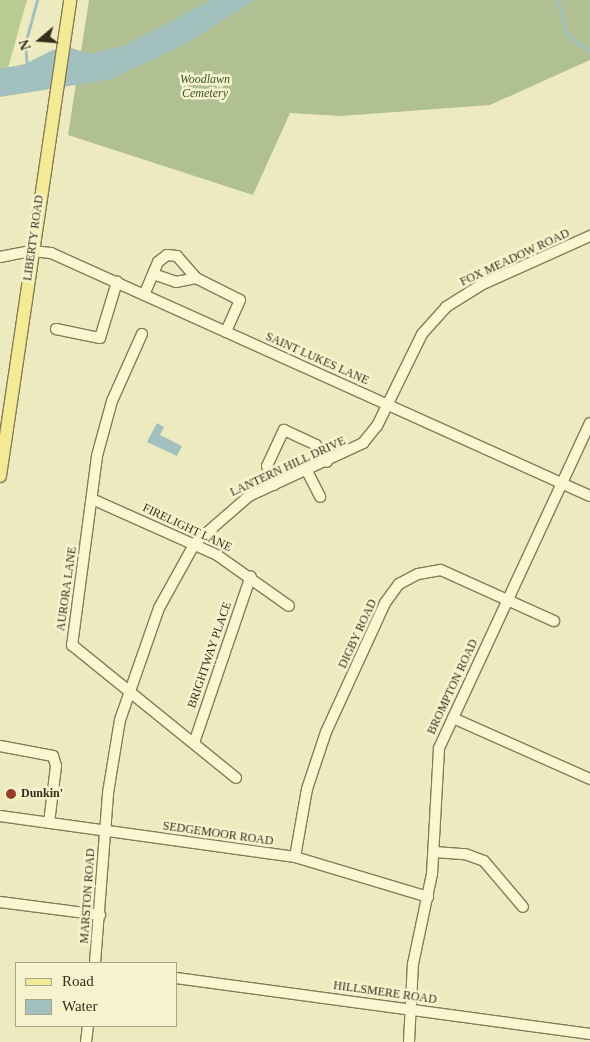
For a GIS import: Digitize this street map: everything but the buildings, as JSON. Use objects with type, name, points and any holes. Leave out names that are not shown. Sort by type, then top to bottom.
[{"type":"main road","name":"LIBERTY ROAD","points":[[0,476],[70,0]]},
{"type":"street","name":"FOX MEADOW ROAD","points":[[388,404],[422,334],[446,308],[481,285],[590,236]]},
{"type":"street","points":[[0,257],[32,250]]},
{"type":"street","name":"SAINT LUKES LANE","points":[[32,250],[51,253],[117,282],[590,496]]},
{"type":"street","points":[[144,295],[158,262],[172,254],[196,278],[240,300],[226,332]]},
{"type":"street","points":[[154,274],[176,282],[196,278]]},
{"type":"street","points":[[56,329],[100,338],[117,282]]},
{"type":"street","name":"AURORA LANE","points":[[142,334],[104,426],[72,645],[236,778]]},
{"type":"street","name":"LANTERN HILL DRIVE","points":[[105,831],[113,756],[129,691],[159,608],[195,543],[232,506],[327,462],[363,443],[388,404]]},
{"type":"street","name":"BROMPTON ROAD","points":[[409,1042],[413,964],[428,896],[434,852],[437,760],[453,718],[560,482],[590,423]]},
{"type":"street","points":[[274,485],[267,466],[284,430],[316,445],[327,462]]},
{"type":"street","points":[[307,470],[320,497]]},
{"type":"street","name":"FIRELIGHT LANE","points":[[92,499],[195,543],[251,576],[289,606]]},
{"type":"street","name":"DIGBY ROAD","points":[[295,857],[318,754],[392,592],[418,574],[441,570],[554,621]]},
{"type":"street","name":"BRIGHTWAY PLACE","points":[[194,743],[251,576]]},
{"type":"street","points":[[453,718],[590,779]]},
{"type":"street","points":[[0,746],[52,756],[56,766],[49,823]]},
{"type":"street","name":"SEDGEMOOR ROAD","points":[[0,816],[295,857],[428,896]]},
{"type":"street","name":"MARSTON ROAD","points":[[95,962],[105,831]]},
{"type":"street","points":[[434,852],[465,854],[484,861],[523,907]]},
{"type":"street","points":[[0,902],[100,915]]},
{"type":"street","name":"HILLSMERE ROAD","points":[[178,978],[590,1034]]},
{"type":"street","points":[[86,1042],[88,1027]]},
{"type":"green space","points":[[0,0],[27,0],[0,97]]},
{"type":"green space","name":"Woodlawn Cemetery","points":[[89,0],[590,0],[590,60],[490,105],[341,116],[290,113],[253,195],[68,135]]},
{"type":"water","points":[[212,0],[255,0],[189,42],[112,79],[0,97],[0,69],[25,64],[53,50],[71,48],[90,54],[123,46]]},
{"type":"water","points":[[157,423],[164,427],[160,435],[182,446],[177,456],[147,442]]},
{"type":"waterway","points":[[27,67],[25,44],[37,0]]},
{"type":"waterway","points":[[558,0],[567,35],[590,51]]},
{"type":"place","name":"Dunkin'","points":[[11,794]]}]
